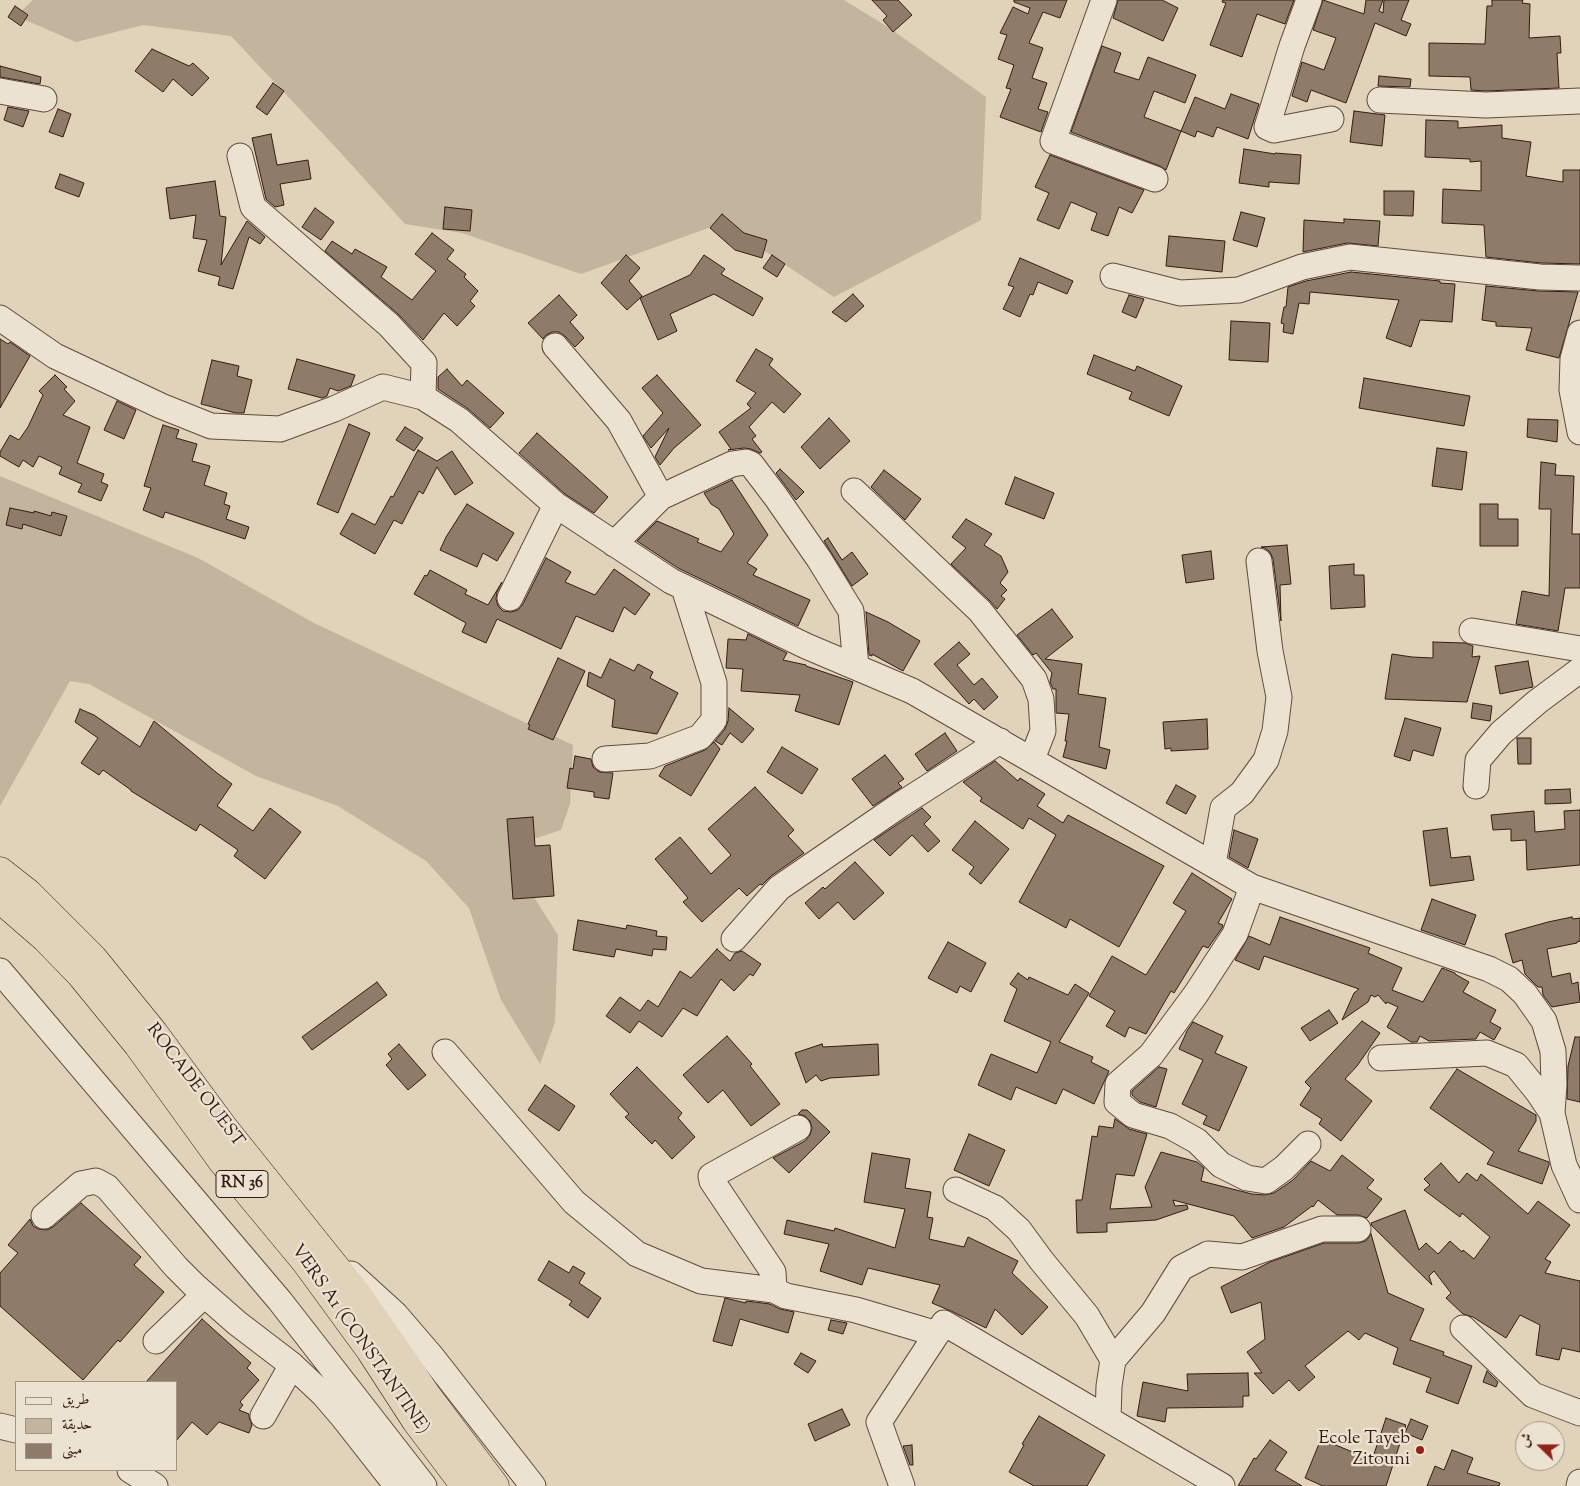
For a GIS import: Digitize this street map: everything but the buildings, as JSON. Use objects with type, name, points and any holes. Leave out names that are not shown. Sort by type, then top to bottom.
[{"type":"highway","name":"ROCADE OUEST","points":[[0,871],[28,893],[93,958],[154,1033],[224,1128],[357,1294],[428,1397],[495,1486]]},
{"type":"highway","name":"VERS A1 (CONSTANTINE)","points":[[0,899],[45,938],[80,974],[138,1045],[222,1161],[305,1261],[370,1350],[416,1421],[465,1486]]},
{"type":"street","points":[[1104,0],[1052,141],[1155,179]]},
{"type":"street","points":[[1309,0],[1266,128],[1274,130],[1331,119]]},
{"type":"street","points":[[0,91],[44,99]]},
{"type":"street","points":[[1380,100],[1486,105],[1580,101]]},
{"type":"street","points":[[240,156],[253,207],[389,324],[424,364],[423,397]]},
{"type":"street","points":[[1113,276],[1180,293],[1239,290],[1302,267],[1350,257],[1540,277],[1580,278]]},
{"type":"street","points":[[0,318],[55,356],[161,406],[211,426],[280,430],[334,410],[383,387],[423,397],[459,420],[556,505],[684,588],[806,646],[912,691],[1252,887],[1481,966],[1509,979],[1525,994],[1544,1021],[1553,1051],[1554,1084],[1552,1113],[1564,1165],[1580,1200]]},
{"type":"street","points":[[1580,333],[1573,359],[1572,390],[1580,432]]},
{"type":"street","points":[[554,346],[619,421],[661,497]]},
{"type":"street","points":[[614,544],[661,497],[732,464],[746,462],[751,464],[819,558],[851,611],[856,667]]},
{"type":"street","points":[[854,491],[980,612],[1034,679],[1041,699],[1043,732],[1032,759]]},
{"type":"street","points":[[510,598],[556,505]]},
{"type":"street","points":[[1213,864],[1223,808],[1242,793],[1266,760],[1275,731],[1279,697],[1270,652],[1259,561]]},
{"type":"street","points":[[605,759],[650,756],[700,737],[714,720],[714,683],[684,588]]},
{"type":"street","points":[[1472,630],[1580,649]]},
{"type":"street","points":[[1476,786],[1478,760],[1501,732],[1536,702],[1580,670]]},
{"type":"street","points":[[734,939],[779,888],[900,805],[1000,741]]},
{"type":"street","points":[[1252,887],[1235,934],[1196,994],[1151,1055],[1118,1084],[1117,1102],[1133,1115],[1170,1126],[1197,1141],[1221,1165],[1247,1178],[1266,1182],[1284,1168],[1308,1144]]},
{"type":"street","points":[[0,971],[280,1301],[424,1486]]},
{"type":"street","points":[[445,1052],[574,1202],[637,1254],[701,1281],[774,1290],[786,1296],[856,1310],[938,1334]]},
{"type":"street","points":[[1381,1058],[1487,1053],[1516,1064],[1552,1113]]},
{"type":"street","points":[[774,1290],[773,1272],[712,1181],[712,1176],[798,1128]]},
{"type":"street","points":[[44,1216],[81,1184],[88,1181],[102,1183],[176,1267],[204,1294],[237,1323],[292,1366],[324,1396],[398,1486]]},
{"type":"street","points":[[956,1190],[995,1208],[1020,1230],[1041,1260],[1087,1316],[1113,1360]]},
{"type":"street","points":[[1108,1419],[1109,1386],[1113,1360],[1153,1313],[1181,1268],[1208,1254],[1242,1257],[1322,1229],[1358,1229]]},
{"type":"street","points":[[314,1240],[395,1314],[432,1357],[533,1486]]},
{"type":"street","points":[[156,1342],[204,1294]]},
{"type":"street","points":[[902,1486],[879,1422],[944,1324],[1222,1486]]},
{"type":"street","points":[[1463,1328],[1534,1395],[1580,1413]]},
{"type":"street","points":[[264,1416],[292,1366]]},
{"type":"street","points":[[0,1426],[15,1430]]},
{"type":"street","points":[[1579,1486],[1580,1482]]},
{"type":"green space","points":[[33,0],[844,0],[888,27],[986,97],[981,220],[834,297],[722,223],[581,274],[462,233],[405,224],[231,36],[143,25],[76,42],[16,16]]},
{"type":"green space","points":[[0,476],[198,558],[314,623],[573,745],[570,804],[561,830],[530,840],[530,891],[558,935],[555,1022],[540,1064],[501,1000],[469,908],[426,861],[338,806],[256,776],[89,684],[70,681],[0,806]]},
{"type":"place","name":"Ecole Tayeb Zitouni","points":[[1420,1450]]}]
